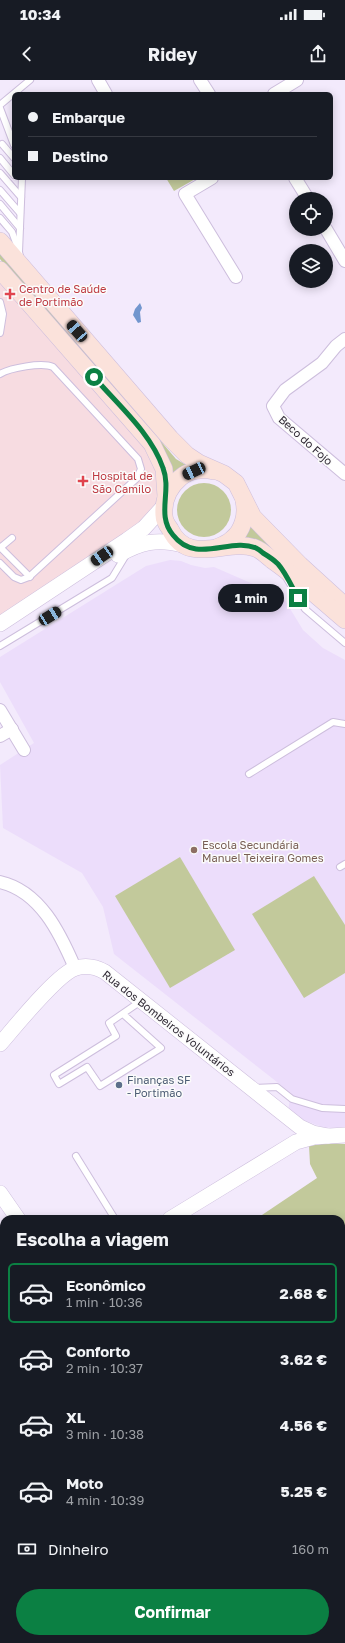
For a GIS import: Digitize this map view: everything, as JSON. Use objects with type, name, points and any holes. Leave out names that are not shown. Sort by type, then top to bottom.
[{"type":"main road","points":[[0,241],[170,438],[187,455],[199,463],[224,474],[236,483],[253,517],[324,588],[345,606]]},
{"type":"main road","points":[[0,270],[152,444],[164,469],[164,518],[172,535],[183,545],[194,549],[215,549],[242,546],[256,548],[278,564],[345,620]]},
{"type":"main road","points":[[165,501],[171,487],[181,477],[194,471],[208,469],[224,474]]},
{"type":"main road","points":[[215,549],[233,539],[242,524],[245,502],[240,489]]},
{"type":"main road","points":[[324,588],[345,601]]},
{"type":"street","points":[[98,80],[105,92]]},
{"type":"street","points":[[200,80],[208,92]]},
{"type":"street","points":[[277,92],[297,80]]},
{"type":"street","points":[[209,180],[185,194],[236,277]]},
{"type":"street","points":[[296,180],[304,192]]},
{"type":"street","points":[[330,236],[345,261]]},
{"type":"street","name":"Beco do Fojo","points":[[345,339],[336,346],[322,363],[285,390],[273,406],[279,418],[345,474]]},
{"type":"street","points":[[0,624],[144,528],[165,501]]},
{"type":"street","points":[[42,597],[130,548],[151,542],[162,541],[183,545]]},
{"type":"street","points":[[0,710],[24,750]]},
{"type":"street","points":[[0,736],[12,729]]},
{"type":"street","points":[[0,882],[10,884],[35,900],[56,928],[75,968],[60,978],[0,1044]]},
{"type":"street","name":"Rua dos Bombeiros Voluntários","points":[[75,968],[96,967],[105,972],[300,1127],[313,1133],[328,1136]]},
{"type":"street","points":[[281,1112],[292,1129],[292,1137],[283,1148]]},
{"type":"street","points":[[176,1215],[283,1148],[296,1142],[314,1137],[345,1136]]},
{"type":"street","points":[[0,1193],[15,1215]]},
{"type":"lane","points":[[16,92],[30,80]]},
{"type":"lane","points":[[0,105],[12,95]]},
{"type":"lane","points":[[0,108],[11,137],[1,145],[12,156]]},
{"type":"lane","points":[[0,158],[12,173]]},
{"type":"lane","points":[[0,173],[21,197]]},
{"type":"lane","points":[[19,252],[22,181]]},
{"type":"lane","points":[[0,190],[20,213]]},
{"type":"lane","points":[[0,204],[20,228]]},
{"type":"lane","points":[[0,218],[12,232],[27,272]]},
{"type":"lane","points":[[0,302],[3,314],[0,334]]},
{"type":"lane","points":[[0,374],[8,370],[44,364],[53,367],[138,459],[141,469],[137,478],[30,576],[21,580],[14,577],[0,563]]},
{"type":"lane","points":[[12,538],[0,548],[30,576]]},
{"type":"lane","points":[[0,646],[112,578],[130,548]]},
{"type":"lane","points":[[278,564],[305,609],[345,643]]},
{"type":"lane","points":[[249,774],[333,722],[345,724]]},
{"type":"lane","points":[[123,1014],[161,1048],[100,1086],[87,1067],[59,1084],[54,1075],[116,1036],[108,1023],[142,1001]]},
{"type":"lane","points":[[250,1088],[277,1087],[292,1099],[322,1108],[345,1109]]},
{"type":"lane","points":[[76,1156],[113,1215]]},
{"type":"shaded area","name":"Hospital de São Camilo","points":[[0,270],[152,444],[164,506],[0,624]]},
{"type":"shaded area","name":"Escola Secundária Manuel Teixeira Gomes","points":[[170,560],[181,561],[205,568],[214,567],[283,597],[303,630],[323,648],[345,660],[345,1127],[325,1128],[306,1121],[288,1111],[291,1093],[114,954],[103,907],[82,873],[3,828],[0,765],[34,743],[0,682],[0,657],[146,566]]},
{"type":"green space","points":[[167,180],[193,180],[174,191]]},
{"type":"green space","points":[[0,252],[176,459],[186,465],[172,473],[0,259]]},
{"type":"green space","points":[[204,483],[214,485],[223,491],[229,500],[231,510],[229,520],[223,529],[214,535],[204,537],[194,535],[185,529],[179,520],[177,510],[179,500],[185,491],[194,485]]},
{"type":"green space","points":[[250,525],[293,564],[243,537]]},
{"type":"green space","points":[[180,857],[235,950],[170,988],[115,896]]},
{"type":"green space","points":[[314,876],[345,925],[345,973],[304,998],[252,914]]},
{"type":"green space","points":[[327,1143],[345,1144],[345,1215],[262,1215],[317,1178],[310,1164],[309,1146]]},
{"type":"water","points":[[140,303],[142,308],[140,312],[141,322],[138,323],[133,315],[135,309]]},
{"type":"place","name":"Centro de Saúde de Portimão","points":[[10,294]]},
{"type":"place","name":"Hospital de São Camilo","points":[[83,481]]},
{"type":"place","name":"Escola Secundária Manuel Teixeira Gomes","points":[[194,850]]},
{"type":"place","name":"Finanças SF - Portimão","points":[[119,1085]]},
{"type":"route","points":[[94,377],[152,444],[164,469],[166,496],[164,518],[172,535],[183,545],[194,549],[215,549],[242,546],[256,548],[278,564],[298,598]]}]
